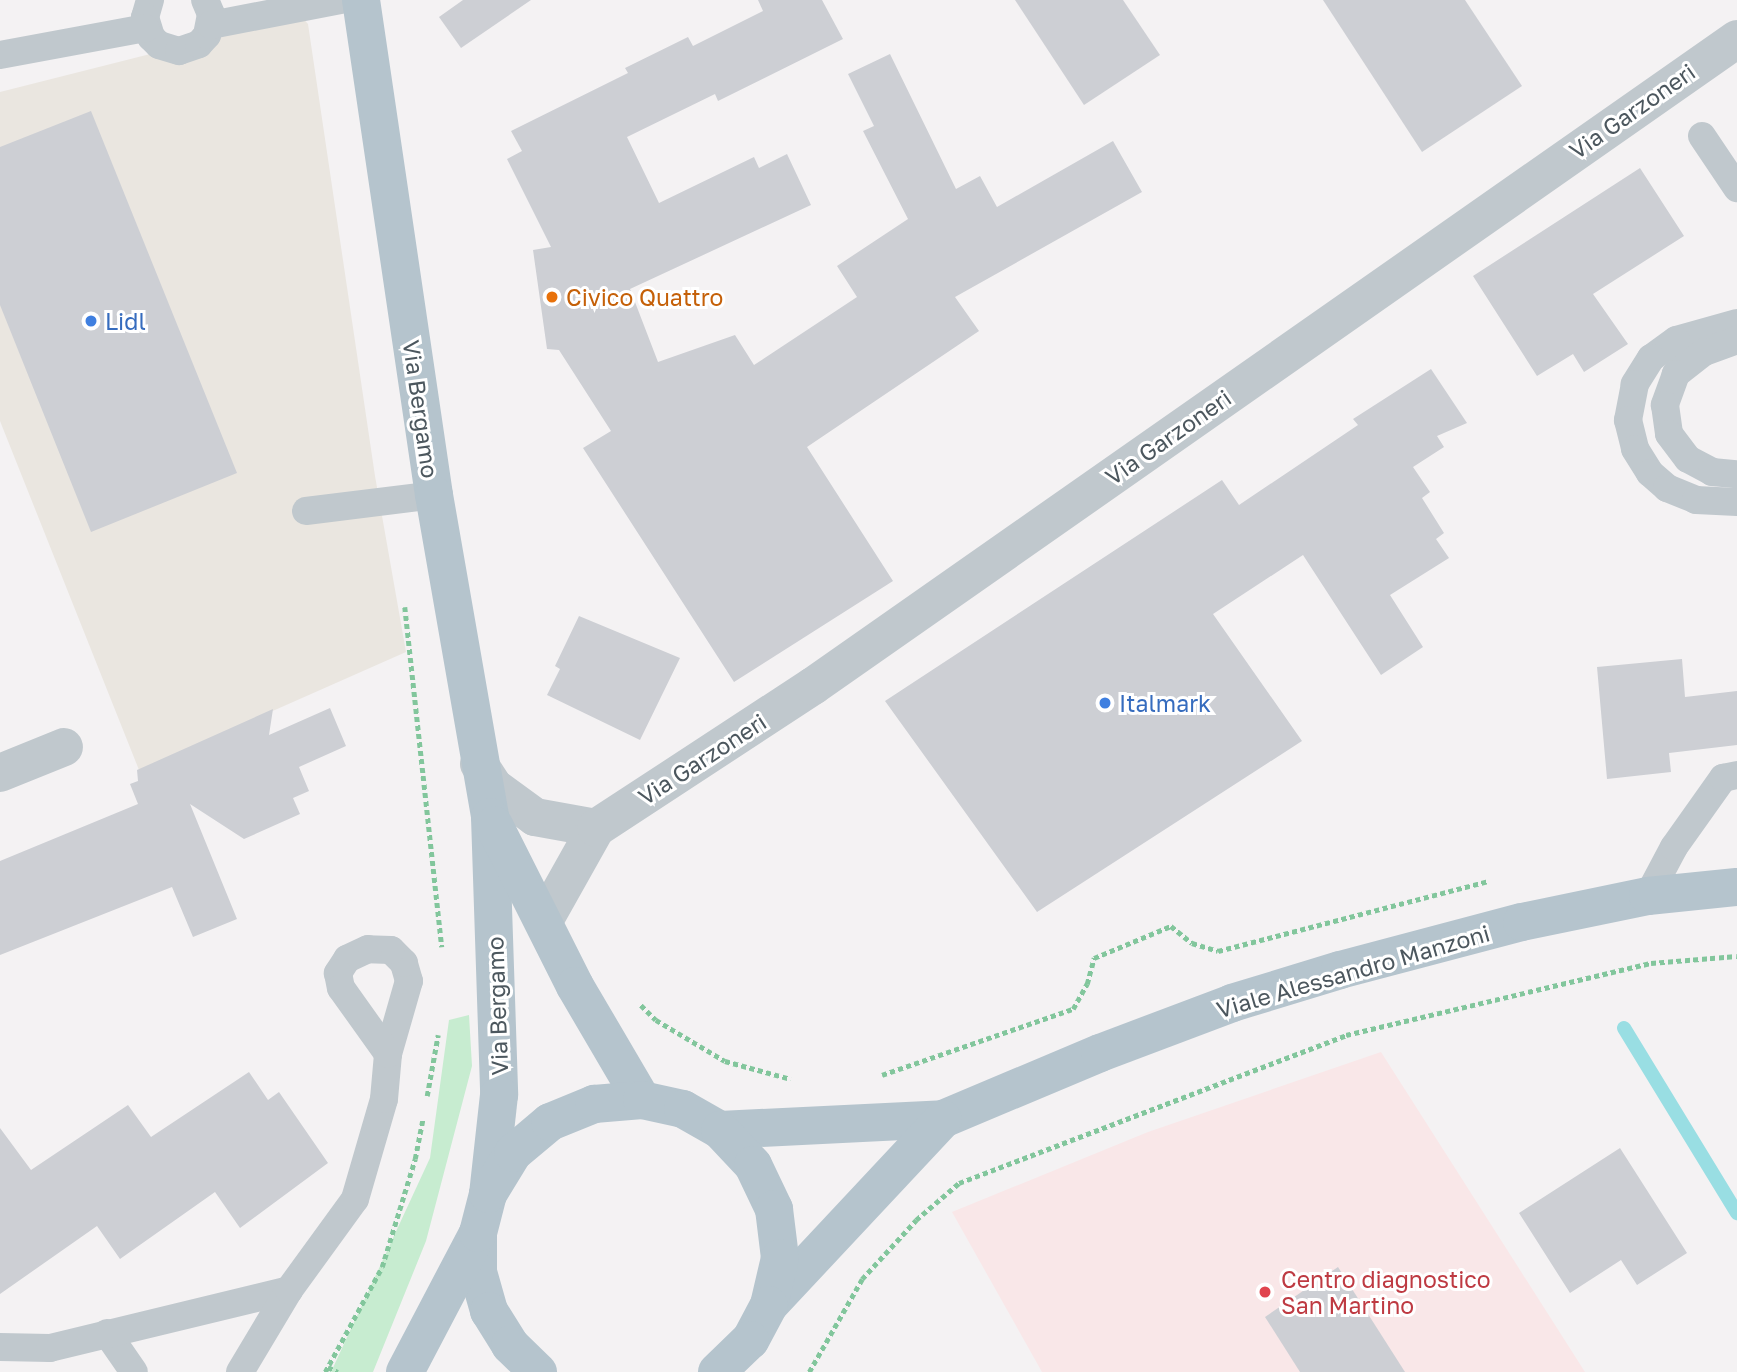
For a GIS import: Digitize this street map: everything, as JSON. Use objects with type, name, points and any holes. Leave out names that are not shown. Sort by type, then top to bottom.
[{"type":"main road","name":"Via Bergamo","points":[[361,0],[434,495],[490,817],[499,1095],[488,1194]]},
{"type":"main road","name":"Via Bergamo","points":[[490,817],[545,919],[575,986],[642,1100]]},
{"type":"main road","name":"Viale Alessandro Manzoni","points":[[720,1130],[943,1119],[1244,999],[1522,922],[1648,896],[1737,887]]},
{"type":"main road","points":[[405,1372],[478,1233],[488,1194],[513,1153],[550,1122],[594,1104],[642,1100],[683,1109],[720,1130],[753,1165],[774,1209],[780,1258],[769,1306],[750,1340],[717,1372]]},
{"type":"main road","name":"Viale Alessandro Manzoni","points":[[769,1306],[943,1119]]},
{"type":"main road","points":[[478,1233],[478,1272],[489,1311],[510,1345],[538,1372]]},
{"type":"street","name":"Via Garzoneri","points":[[545,919],[596,828],[813,686],[1737,39]]},
{"type":"street","points":[[0,773],[64,747]]},
{"type":"street","points":[[479,764],[494,787],[535,817],[596,828]]},
{"type":"lane","points":[[150,0],[146,28],[159,45],[179,51],[199,44],[208,12],[341,0]]},
{"type":"lane","points":[[0,55],[146,28]]},
{"type":"lane","points":[[1702,136],[1737,188]]},
{"type":"lane","points":[[1737,323],[1675,340],[1651,358],[1634,384],[1628,420],[1635,449],[1650,473],[1667,488],[1696,500],[1737,502]]},
{"type":"lane","points":[[1737,340],[1703,352],[1676,374],[1665,405],[1669,434],[1688,460],[1712,472],[1737,474]]},
{"type":"lane","points":[[306,511],[434,495]]},
{"type":"lane","points":[[1648,896],[1674,847],[1723,778],[1737,775]]},
{"type":"lane","points":[[240,1372],[289,1290],[355,1199],[383,1099],[388,1054]]},
{"type":"lane","points":[[13,1372],[0,1349],[50,1348],[289,1290]]},
{"type":"lane","points":[[107,1333],[134,1372]]},
{"type":"path","points":[[870,1078],[1073,1009],[1087,984],[1094,958],[1171,926],[1192,943],[1219,951],[1496,880]]},
{"type":"path","points":[[809,1372],[862,1279],[916,1220],[959,1183],[1346,1035],[1651,963],[1737,956]]},
{"type":"path","points":[[639,1003],[656,1020],[725,1061],[806,1080]]},
{"type":"path","points":[[328,1367],[338,1372]]},
{"type":"shaded area","points":[[301,16],[308,24],[375,476],[406,652],[139,770],[0,421],[0,92]]},
{"type":"shaded area","name":"Centro diagnostico San Martino","points":[[1381,1052],[1585,1372],[1042,1372],[952,1212],[1148,1132]]},
{"type":"green space","points":[[469,1015],[472,1066],[426,1241],[373,1372],[331,1372],[430,1158],[449,1020]]},
{"type":"building","points":[[463,0],[531,0],[461,48],[439,17]]},
{"type":"building","points":[[758,0],[822,0],[843,39],[718,101],[715,94],[627,137],[659,203],[754,157],[759,168],[787,154],[811,205],[630,289],[658,362],[735,335],[754,365],[857,297],[837,266],[908,219],[863,131],[874,126],[848,74],[890,54],[956,189],[980,176],[997,207],[1113,141],[1142,192],[955,297],[979,331],[807,447],[893,581],[734,682],[583,448],[611,431],[559,350],[547,349],[533,250],[551,247],[507,159],[522,151],[511,131],[628,73],[625,68],[688,37],[693,46],[763,11]]},
{"type":"building","points":[[1015,0],[1123,0],[1160,55],[1084,105]]},
{"type":"building","points":[[1323,0],[1465,0],[1522,86],[1422,152]]},
{"type":"building","points":[[91,111],[237,473],[91,532],[0,305],[0,147]]},
{"type":"building","points":[[1640,168],[1684,236],[1593,294],[1628,344],[1584,372],[1573,354],[1537,376],[1473,276]]},
{"type":"building","points":[[1431,369],[1467,423],[1437,436],[1444,447],[1413,467],[1430,492],[1422,498],[1444,533],[1436,539],[1449,558],[1390,595],[1423,647],[1381,675],[1303,555],[1213,614],[1302,741],[1037,912],[885,701],[1222,480],[1239,505],[1358,425],[1353,419]]},
{"type":"building","points":[[579,616],[680,658],[640,740],[547,695],[560,669],[555,666]]},
{"type":"building","points":[[1682,659],[1685,697],[1737,691],[1737,745],[1669,753],[1671,772],[1607,779],[1597,667]]},
{"type":"building","points":[[330,708],[346,746],[299,767],[309,791],[293,798],[300,814],[244,839],[190,804],[237,919],[193,937],[172,887],[0,955],[0,861],[138,804],[130,784],[138,781],[137,770],[273,709],[269,735]]},
{"type":"building","points":[[249,1072],[268,1100],[279,1092],[328,1163],[240,1228],[215,1192],[120,1259],[97,1226],[0,1294],[0,1128],[31,1170],[128,1105],[151,1137]]},
{"type":"building","points":[[1620,1148],[1687,1253],[1637,1285],[1621,1260],[1570,1293],[1519,1213]]},
{"type":"building","points":[[1338,1267],[1405,1372],[1300,1372],[1265,1317]]},
{"type":"waterway","points":[[1624,1028],[1737,1213]]},
{"type":"place","name":"Civico Quattro","points":[[552,297]]},
{"type":"place","name":"Lidl","points":[[91,321]]},
{"type":"place","name":"Italmark","points":[[1105,703]]},
{"type":"place","name":"Centro diagnostico San Martino","points":[[1265,1292]]}]
